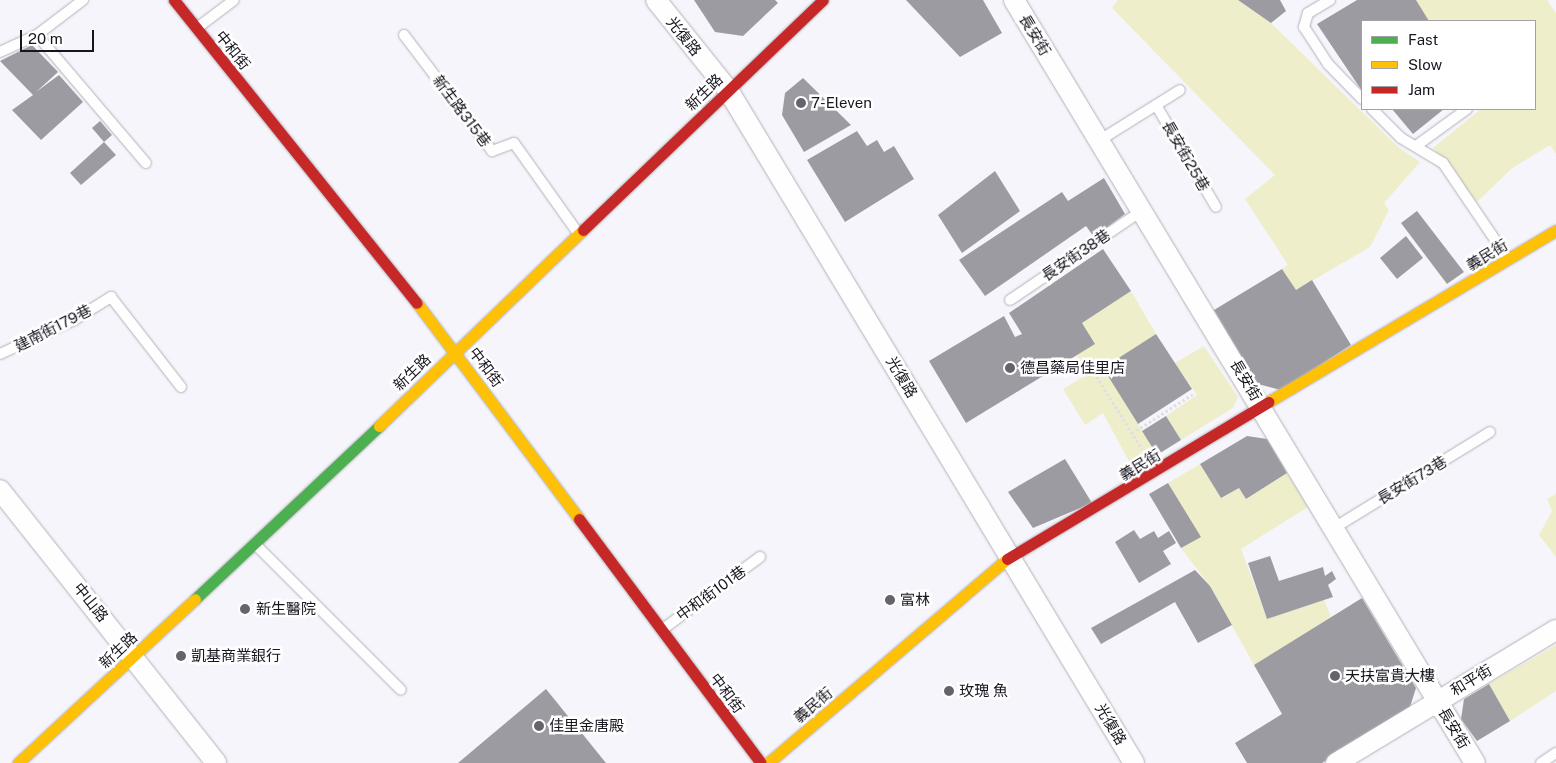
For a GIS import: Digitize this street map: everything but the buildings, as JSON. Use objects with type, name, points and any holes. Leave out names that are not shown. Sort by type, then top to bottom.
[{"type":"street","name":"中和街","points":[[174,0],[455,351],[761,763]]},
{"type":"street","name":"光復路","points":[[656,0],[728,90],[1011,556],[1134,763]]},
{"type":"street","name":"新生路","points":[[18,763],[255,544],[823,0]]},
{"type":"street","name":"長安街","points":[[1014,0],[1263,408],[1475,763]]},
{"type":"street","name":"義民街","points":[[768,763],[1011,556],[1157,473],[1556,230]]},
{"type":"street","name":"中山路","points":[[0,490],[135,655],[216,763]]},
{"type":"street","name":"和平街","points":[[1336,763],[1556,630]]},
{"type":"lane","points":[[0,52],[37,34],[83,0]]},
{"type":"lane","points":[[197,29],[234,0]]},
{"type":"lane","points":[[1330,0],[1308,13],[1304,27],[1328,64],[1361,98]]},
{"type":"lane","points":[[37,34],[146,163]]},
{"type":"lane","name":"新生路315巷","points":[[404,35],[492,151],[514,143],[579,235]]},
{"type":"lane","name":"長安街25巷","points":[[1100,140],[1180,90]]},
{"type":"lane","name":"長安街25巷","points":[[1156,105],[1216,207]]},
{"type":"lane","points":[[1373,110],[1416,146],[1443,163],[1508,260]]},
{"type":"lane","points":[[1416,146],[1465,110]]},
{"type":"lane","name":"長安街38巷","points":[[1010,300],[1142,210]]},
{"type":"lane","name":"建南街179巷","points":[[0,354],[74,320],[111,297],[181,387]]},
{"type":"lane","name":"長安街73巷","points":[[1334,528],[1490,432]]},
{"type":"lane","points":[[255,544],[401,690]]},
{"type":"lane","name":"中和街101巷","points":[[662,629],[760,557]]},
{"type":"lane","points":[[1541,763],[1556,753]]},
{"type":"path","points":[[1094,372],[1157,473]]},
{"type":"path","points":[[1132,433],[1192,394]]},
{"type":"green space","points":[[1118,0],[1238,0],[1271,23],[1398,147],[1420,162],[1384,203],[1389,210],[1370,247],[1296,290],[1282,269],[1288,265],[1245,199],[1275,175],[1112,8]]},
{"type":"green space","points":[[1416,0],[1547,0],[1556,13],[1556,154],[1550,145],[1511,169],[1477,202],[1433,148],[1480,110],[1536,110],[1536,20],[1428,20]]},
{"type":"green space","points":[[1131,291],[1156,334],[1104,369],[1154,450],[1130,463],[1103,413],[1085,425],[1063,389],[1086,375],[1077,355],[1095,344],[1082,323]]},
{"type":"green space","points":[[1204,346],[1238,397],[1233,408],[1181,440],[1166,416],[1197,395],[1175,363]]},
{"type":"green space","points":[[1200,464],[1221,498],[1239,488],[1246,499],[1287,473],[1308,507],[1241,549],[1267,619],[1324,600],[1331,617],[1254,665],[1210,586],[1181,548],[1200,536],[1168,483]]},
{"type":"green space","points":[[1556,494],[1556,557],[1539,535],[1552,511],[1547,499]]},
{"type":"green space","points":[[1556,645],[1556,691],[1510,721],[1489,684]]},
{"type":"traffic: fast","points":[[195,599],[379,426]]},
{"type":"traffic: slow","points":[[379,426],[583,230]]},
{"type":"traffic: slow","points":[[1268,402],[1556,230]]},
{"type":"traffic: slow","points":[[417,303],[579,519]]},
{"type":"traffic: slow","points":[[768,763],[1007,559]]},
{"type":"traffic: slow","points":[[18,763],[195,599]]},
{"type":"traffic: jam","points":[[174,0],[417,303]]},
{"type":"traffic: jam","points":[[583,230],[823,0]]},
{"type":"traffic: jam","points":[[1007,559],[1268,402]]},
{"type":"traffic: jam","points":[[579,519],[761,763]]},
{"type":"place","name":"7-Eleven","points":[[801,103]]},
{"type":"place","name":"德昌藥局佳里店","points":[[1010,368]]},
{"type":"place","name":"富林","points":[[890,600]]},
{"type":"place","name":"新生醫院","points":[[245,609]]},
{"type":"place","name":"凱基商業銀行","points":[[181,656]]},
{"type":"place","name":"天扶富貴大樓","points":[[1335,676]]},
{"type":"place","name":"玫瑰 魚","points":[[949,691]]},
{"type":"place","name":"佳里金唐殿","points":[[539,726]]}]
